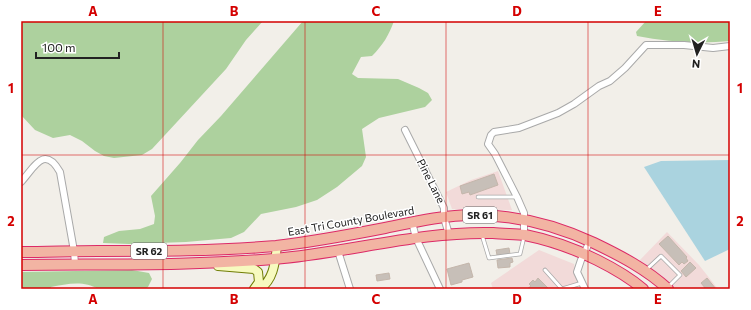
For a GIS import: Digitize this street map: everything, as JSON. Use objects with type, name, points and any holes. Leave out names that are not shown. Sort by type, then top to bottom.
[{"type":"highway","name":"East Tri County Boulevard","points":[[21,252],[206,251],[278,246],[334,238],[412,222],[478,215],[535,221],[590,241],[645,271],[667,288]]},
{"type":"highway","name":"SR 61","points":[[275,259],[338,252],[416,238],[449,234],[482,233],[524,235],[584,253],[612,268],[643,289]]},
{"type":"highway","name":"SR 62","points":[[21,265],[228,263],[275,259]]},
{"type":"main road","points":[[260,289],[270,278],[278,246]]},
{"type":"main road","points":[[181,263],[254,269],[258,272],[260,282],[254,289]]},
{"type":"street","points":[[524,235],[524,213],[495,154],[488,144],[491,134],[494,132],[519,128],[558,113],[574,104],[599,86],[610,81],[625,68],[646,45],[684,45],[713,48],[730,46]]},
{"type":"street","name":"Pine Lane","points":[[405,130],[444,208],[444,218],[449,234]]},
{"type":"street","points":[[21,182],[36,162],[46,159],[54,162],[60,172],[75,264]]},
{"type":"street","points":[[412,222],[416,238],[440,289]]},
{"type":"street","points":[[583,286],[577,272],[590,241]]},
{"type":"street","points":[[338,252],[350,289]]},
{"type":"lane","points":[[478,197],[517,197]]},
{"type":"lane","points":[[482,233],[489,258],[520,254],[524,235]]},
{"type":"lane","points":[[645,271],[661,256],[680,275],[667,288]]},
{"type":"lane","points":[[545,270],[562,289],[583,286]]},
{"type":"shaded area","points":[[498,171],[512,210],[452,209],[446,192],[471,180]]},
{"type":"shaded area","points":[[667,232],[699,265],[718,289],[676,289],[639,261]]},
{"type":"shaded area","points":[[539,250],[574,264],[578,289],[493,289],[491,283]]},
{"type":"green space","points":[[21,21],[263,21],[246,40],[226,69],[152,149],[142,155],[114,158],[104,156],[82,141],[70,135],[53,138],[35,130],[21,115]]},
{"type":"green space","points":[[303,21],[394,21],[388,35],[379,48],[372,56],[361,57],[352,74],[358,78],[398,79],[428,93],[432,100],[425,107],[379,118],[362,129],[366,157],[362,166],[337,187],[317,200],[296,207],[261,214],[244,232],[231,238],[186,242],[129,244],[103,243],[104,237],[119,231],[140,229],[154,224],[155,216],[151,196],[198,140],[221,116]]},
{"type":"green space","points":[[646,21],[730,21],[730,41],[684,42],[637,36],[636,32]]},
{"type":"green space","points":[[132,270],[149,273],[152,279],[148,287],[145,289],[98,289],[87,284],[75,284],[51,287],[50,289],[21,289],[21,272]]},
{"type":"water","points":[[730,160],[730,249],[705,261],[644,167],[661,161]]},
{"type":"building","points":[[494,174],[498,185],[470,195],[469,192],[462,194],[460,186]]},
{"type":"building","points":[[668,236],[687,257],[686,258],[688,261],[684,264],[682,262],[679,265],[659,244]]},
{"type":"building","points":[[509,248],[510,254],[497,255],[496,250]]},
{"type":"building","points":[[512,258],[513,262],[510,263],[510,267],[498,268],[497,260]]},
{"type":"building","points":[[690,262],[696,268],[686,277],[681,271]]},
{"type":"building","points":[[469,263],[473,277],[451,285],[447,269]]},
{"type":"building","points":[[389,273],[390,279],[377,281],[376,275]]},
{"type":"building","points":[[538,278],[549,289],[527,289],[531,286],[529,284],[533,280],[535,282]]},
{"type":"building","points":[[707,278],[716,289],[706,289],[701,283]]}]
